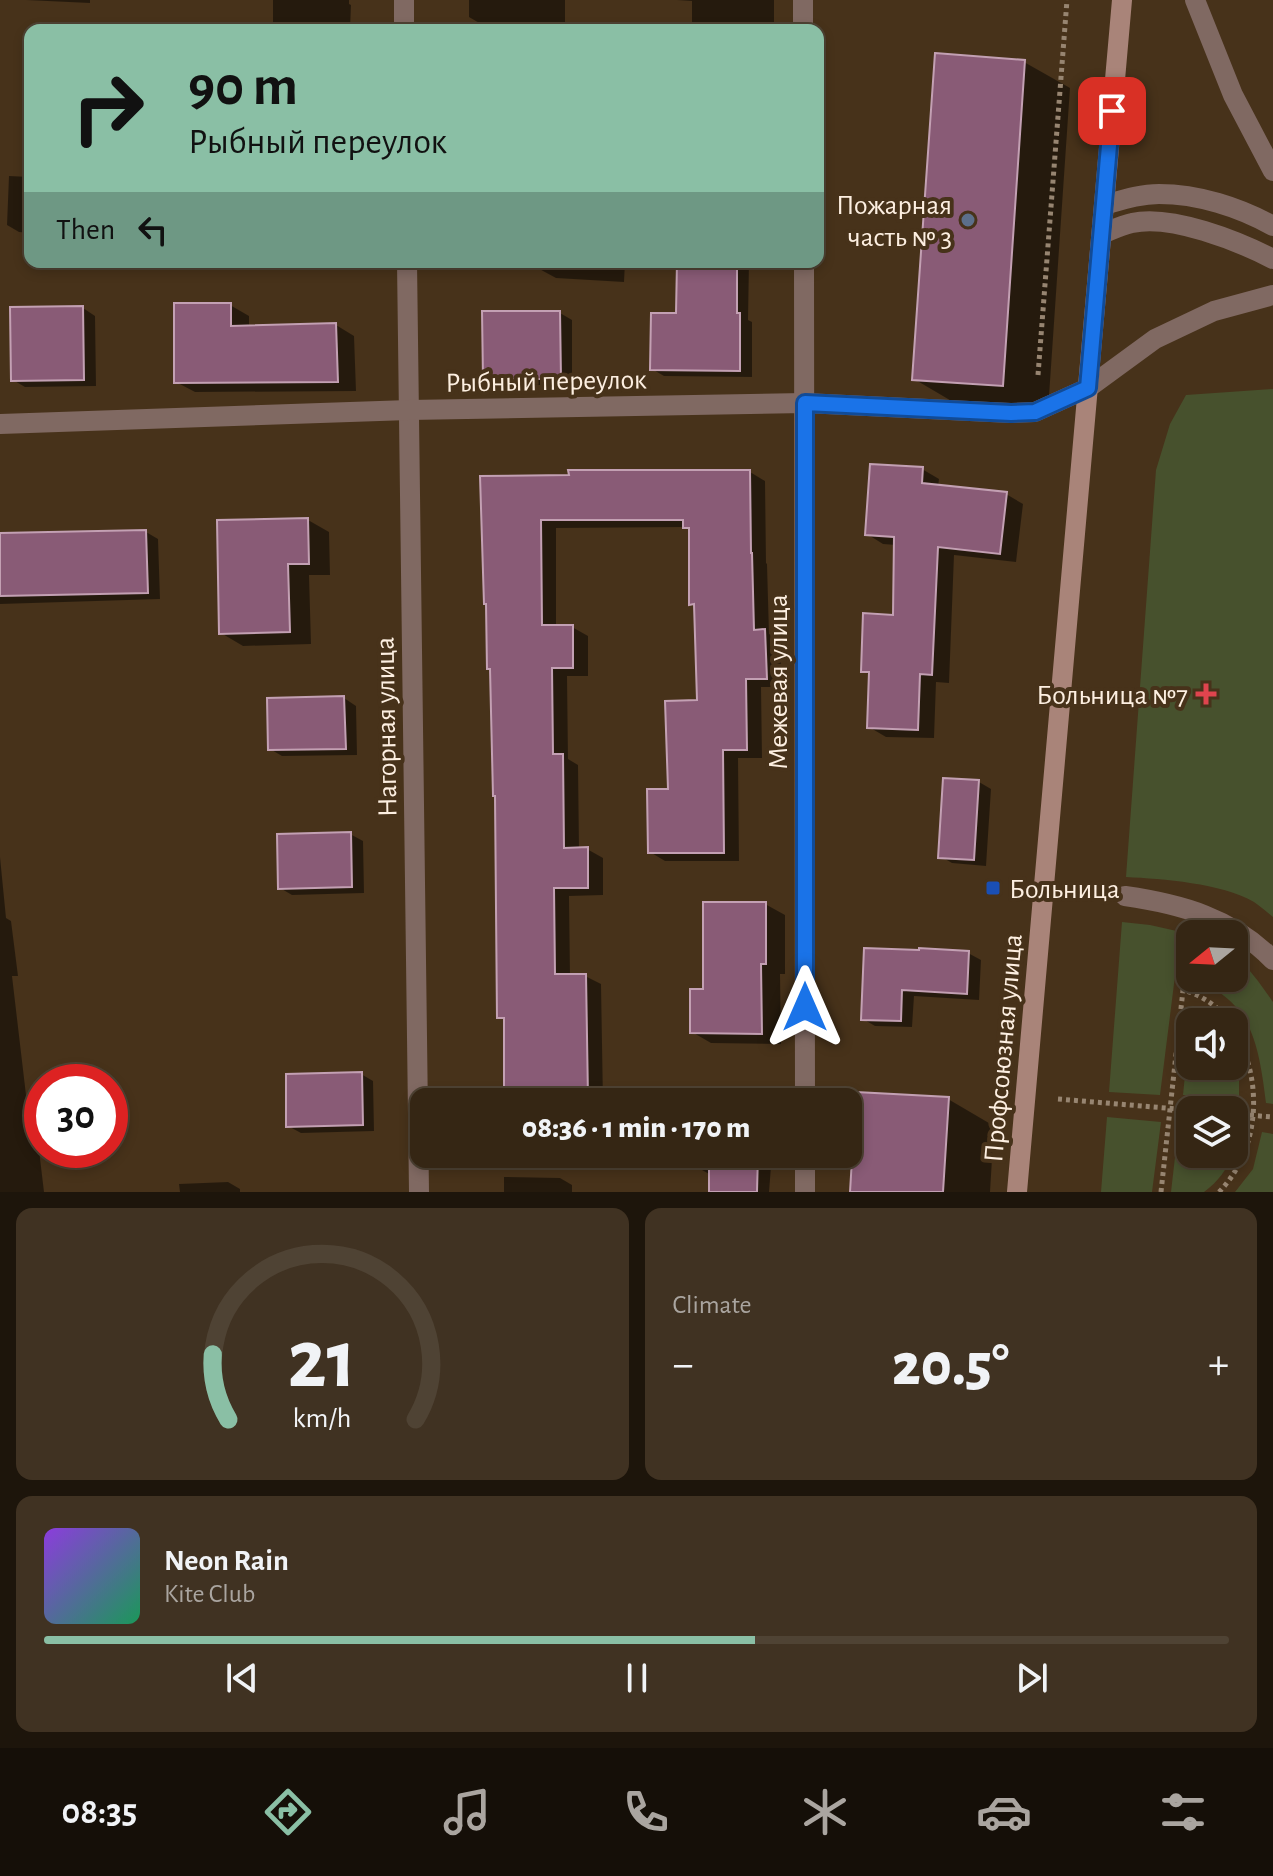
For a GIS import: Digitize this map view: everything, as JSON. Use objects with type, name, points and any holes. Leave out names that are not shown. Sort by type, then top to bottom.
[{"type":"main road","name":"Профсоюзная улица","points":[[1017,1192],[1122,0]]},
{"type":"street","points":[[404,0],[404,24]]},
{"type":"street","points":[[803,0],[803,24]]},
{"type":"street","points":[[1195,0],[1233,95],[1273,171]]},
{"type":"street","points":[[1104,205],[1159,194],[1213,201],[1273,226]]},
{"type":"street","points":[[1102,234],[1134,222],[1167,222],[1238,242],[1273,259]]},
{"type":"street","name":"Нагорная улица","points":[[407,268],[419,1192]]},
{"type":"street","name":"Межевая улица","points":[[804,268],[805,1088]]},
{"type":"street","name":"Рыбный переулок","points":[[0,424],[409,410],[805,403],[1035,412],[1088,388],[1155,339],[1214,311],[1273,295]]},
{"type":"street","points":[[1125,896],[1154,900],[1231,926],[1273,960]]},
{"type":"street","points":[[805,1168],[805,1192]]},
{"type":"path","points":[[1035,412],[1067,0]]},
{"type":"path","points":[[1181,1008],[1183,990],[1197,994],[1215,1008]]},
{"type":"path","points":[[1161,1192],[1176,1059]]},
{"type":"path","points":[[1219,1192],[1238,1167],[1251,1133],[1255,1099],[1248,1064]]},
{"type":"path","points":[[1026,1096],[1176,1109]]},
{"type":"path","points":[[1248,1115],[1273,1117]]},
{"type":"green space","points":[[1273,389],[1273,917],[1254,902],[1225,890],[1192,883],[1126,877],[1156,470],[1170,424],[1186,395]]},
{"type":"green space","points":[[1122,922],[1176,931],[1176,976],[1160,1095],[1109,1092]]},
{"type":"green space","points":[[1248,969],[1273,1002],[1273,1104],[1266,1103],[1259,1057],[1248,1027],[1248,1008],[1236,1008],[1219,992],[1248,992]]},
{"type":"green space","points":[[1185,1080],[1239,1081],[1239,1096],[1183,1095]]},
{"type":"green space","points":[[1107,1117],[1161,1122],[1152,1192],[1101,1192]]},
{"type":"green space","points":[[1262,1132],[1273,1134],[1273,1192],[1235,1192],[1253,1169]]},
{"type":"green space","points":[[1176,1148],[1176,1168],[1226,1168],[1204,1192],[1171,1192]]},
{"type":"building","name":"Пожарная часть № 3","points":[[935,53],[1025,60],[1003,386],[912,380]]},
{"type":"building","points":[[677,268],[737,268],[740,371],[650,370],[651,313],[676,313]]},
{"type":"building","points":[[174,303],[231,303],[231,326],[336,323],[338,382],[174,383]]},
{"type":"building","points":[[83,306],[84,380],[11,381],[10,307]]},
{"type":"building","points":[[482,311],[560,311],[561,379],[483,379]]},
{"type":"building","points":[[870,464],[923,467],[922,483],[1007,492],[1000,554],[938,547],[932,675],[920,674],[918,730],[867,728],[869,672],[861,672],[863,613],[893,615],[894,537],[865,535]]},
{"type":"building","points":[[568,470],[750,470],[754,630],[765,629],[767,679],[746,679],[747,750],[723,750],[724,853],[648,853],[647,789],[668,789],[665,701],[697,700],[694,604],[689,605],[689,528],[683,528],[683,520],[541,520],[542,625],[573,625],[573,668],[552,668],[553,754],[563,754],[564,848],[588,847],[588,888],[554,888],[555,974],[586,974],[588,1088],[504,1088],[504,1018],[497,1018],[495,796],[480,476],[569,475]]},
{"type":"building","points":[[308,518],[309,564],[288,564],[290,632],[219,634],[217,520]]},
{"type":"building","points":[[146,530],[148,593],[0,596],[0,533]]},
{"type":"building","points":[[344,696],[346,749],[268,750],[267,698]]},
{"type":"building","points":[[943,778],[979,780],[974,860],[938,858]]},
{"type":"building","points":[[351,832],[352,887],[278,889],[277,834]]},
{"type":"building","points":[[703,902],[766,902],[766,964],[761,964],[762,1034],[690,1033],[690,989],[703,989]]},
{"type":"building","points":[[864,948],[969,951],[967,994],[902,990],[901,1021],[861,1020]]},
{"type":"building","points":[[362,1072],[363,1125],[286,1127],[286,1074]]},
{"type":"building","points":[[862,1092],[949,1097],[943,1192],[850,1192],[851,1168],[862,1168]]},
{"type":"building","points":[[709,1168],[758,1168],[757,1192],[709,1192]]},
{"type":"place","name":"Пожарная часть № 3","points":[[968,220]]},
{"type":"place","name":"Больница №7","points":[[1206,694]]},
{"type":"place","name":"Больница","points":[[993,888]]},
{"type":"route","points":[[805,1007],[805,403],[1035,412],[1088,388],[1112,111]]}]
